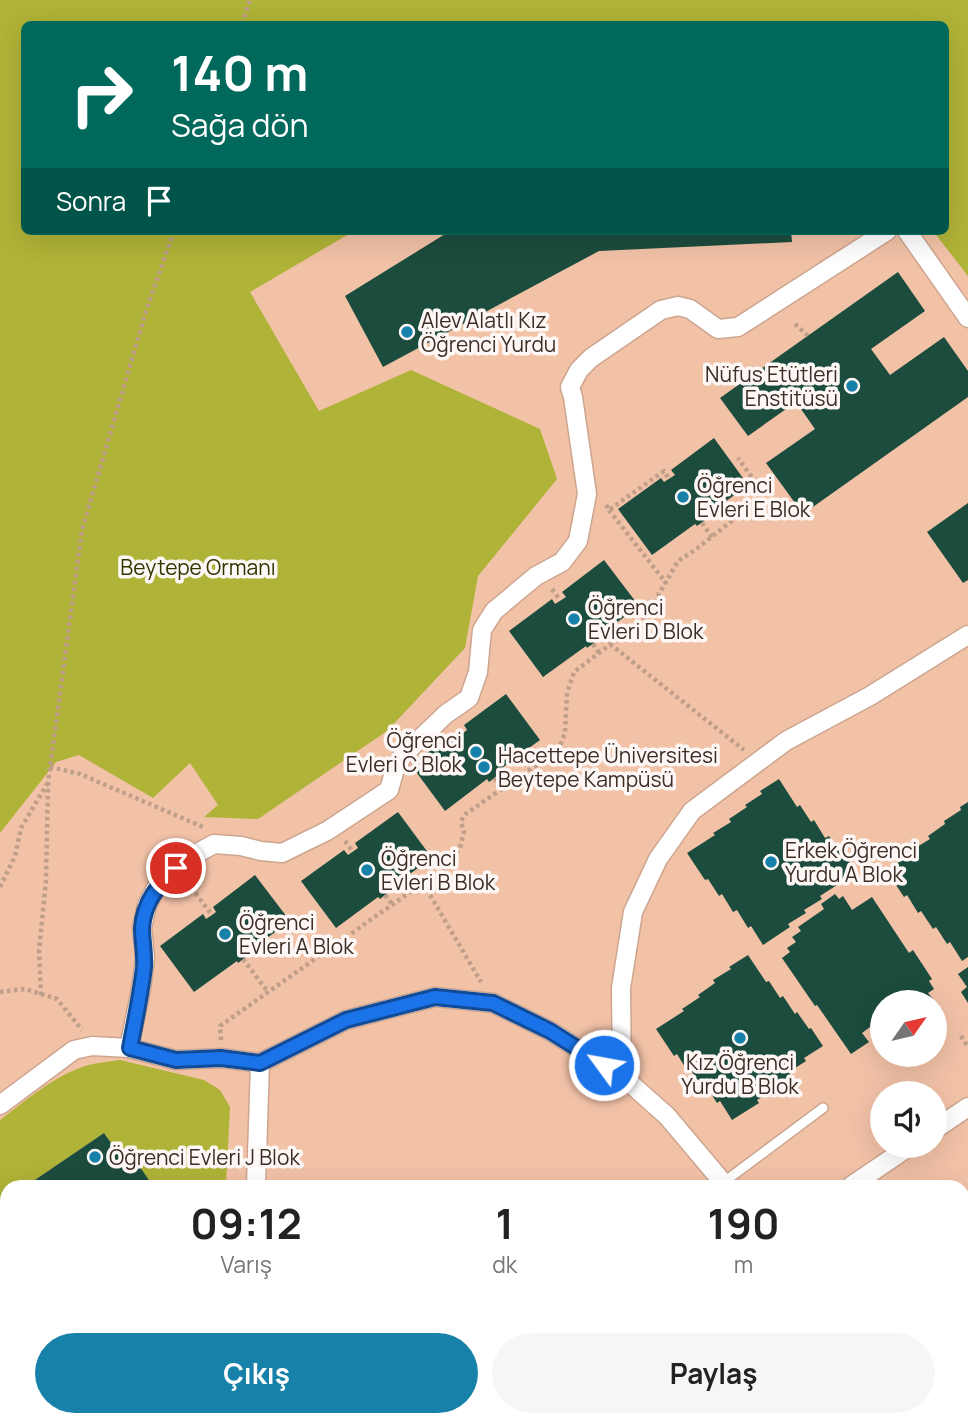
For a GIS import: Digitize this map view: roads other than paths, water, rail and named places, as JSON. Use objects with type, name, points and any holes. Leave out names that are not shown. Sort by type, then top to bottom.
[{"type":"street","points":[[130,1048],[145,958],[142,928],[147,905],[156,888],[176,868],[214,844],[282,853],[327,831],[389,790],[395,769],[403,755],[446,714],[469,698],[478,672],[482,630],[494,611],[536,576],[562,562],[578,541],[587,494],[570,387],[579,370],[591,358],[661,310],[678,306],[690,309],[718,329],[738,327],[881,235]]},
{"type":"street","points":[[910,235],[968,318]]},
{"type":"street","points":[[622,1076],[621,988],[633,912],[658,859],[692,811],[786,741],[870,696],[968,635]]},
{"type":"street","points":[[0,1105],[74,1050],[92,1046],[130,1048],[176,1060],[221,1058],[260,1063],[346,1020],[435,997],[493,1003],[550,1031],[622,1076],[667,1116],[722,1180]]},
{"type":"street","points":[[256,1180],[260,1063]]},
{"type":"street","points":[[947,1121],[968,1107]]},
{"type":"street","points":[[860,1180],[892,1158]]},
{"type":"lane","points":[[730,1180],[823,1108]]},
{"type":"place","name":"Alev Alatlı Kız Öğrenci Yurdu","points":[[407,332]]},
{"type":"place","name":"Nüfus Etütleri Enstitüsü","points":[[852,386]]},
{"type":"place","name":"Öğrenci Evleri E Blok","points":[[683,497]]},
{"type":"place","name":"Öğrenci Evleri D Blok","points":[[574,619]]},
{"type":"place","name":"Öğrenci Evleri C Blok","points":[[476,752]]},
{"type":"place","name":"Hacettepe Üniversitesi Beytepe Kampüsü","points":[[484,767]]},
{"type":"place","name":"Erkek Öğrenci Yurdu A Blok","points":[[771,862]]},
{"type":"place","name":"Öğrenci Evleri B Blok","points":[[367,870]]},
{"type":"place","name":"Öğrenci Evleri A Blok","points":[[225,934]]},
{"type":"place","name":"Kız Öğrenci Yurdu B Blok","points":[[740,1038]]},
{"type":"place","name":"Öğrenci Evleri J Blok","points":[[95,1157]]},
{"type":"park label","name":"Beytepe Ormanı","points":[[198,567]]}]
